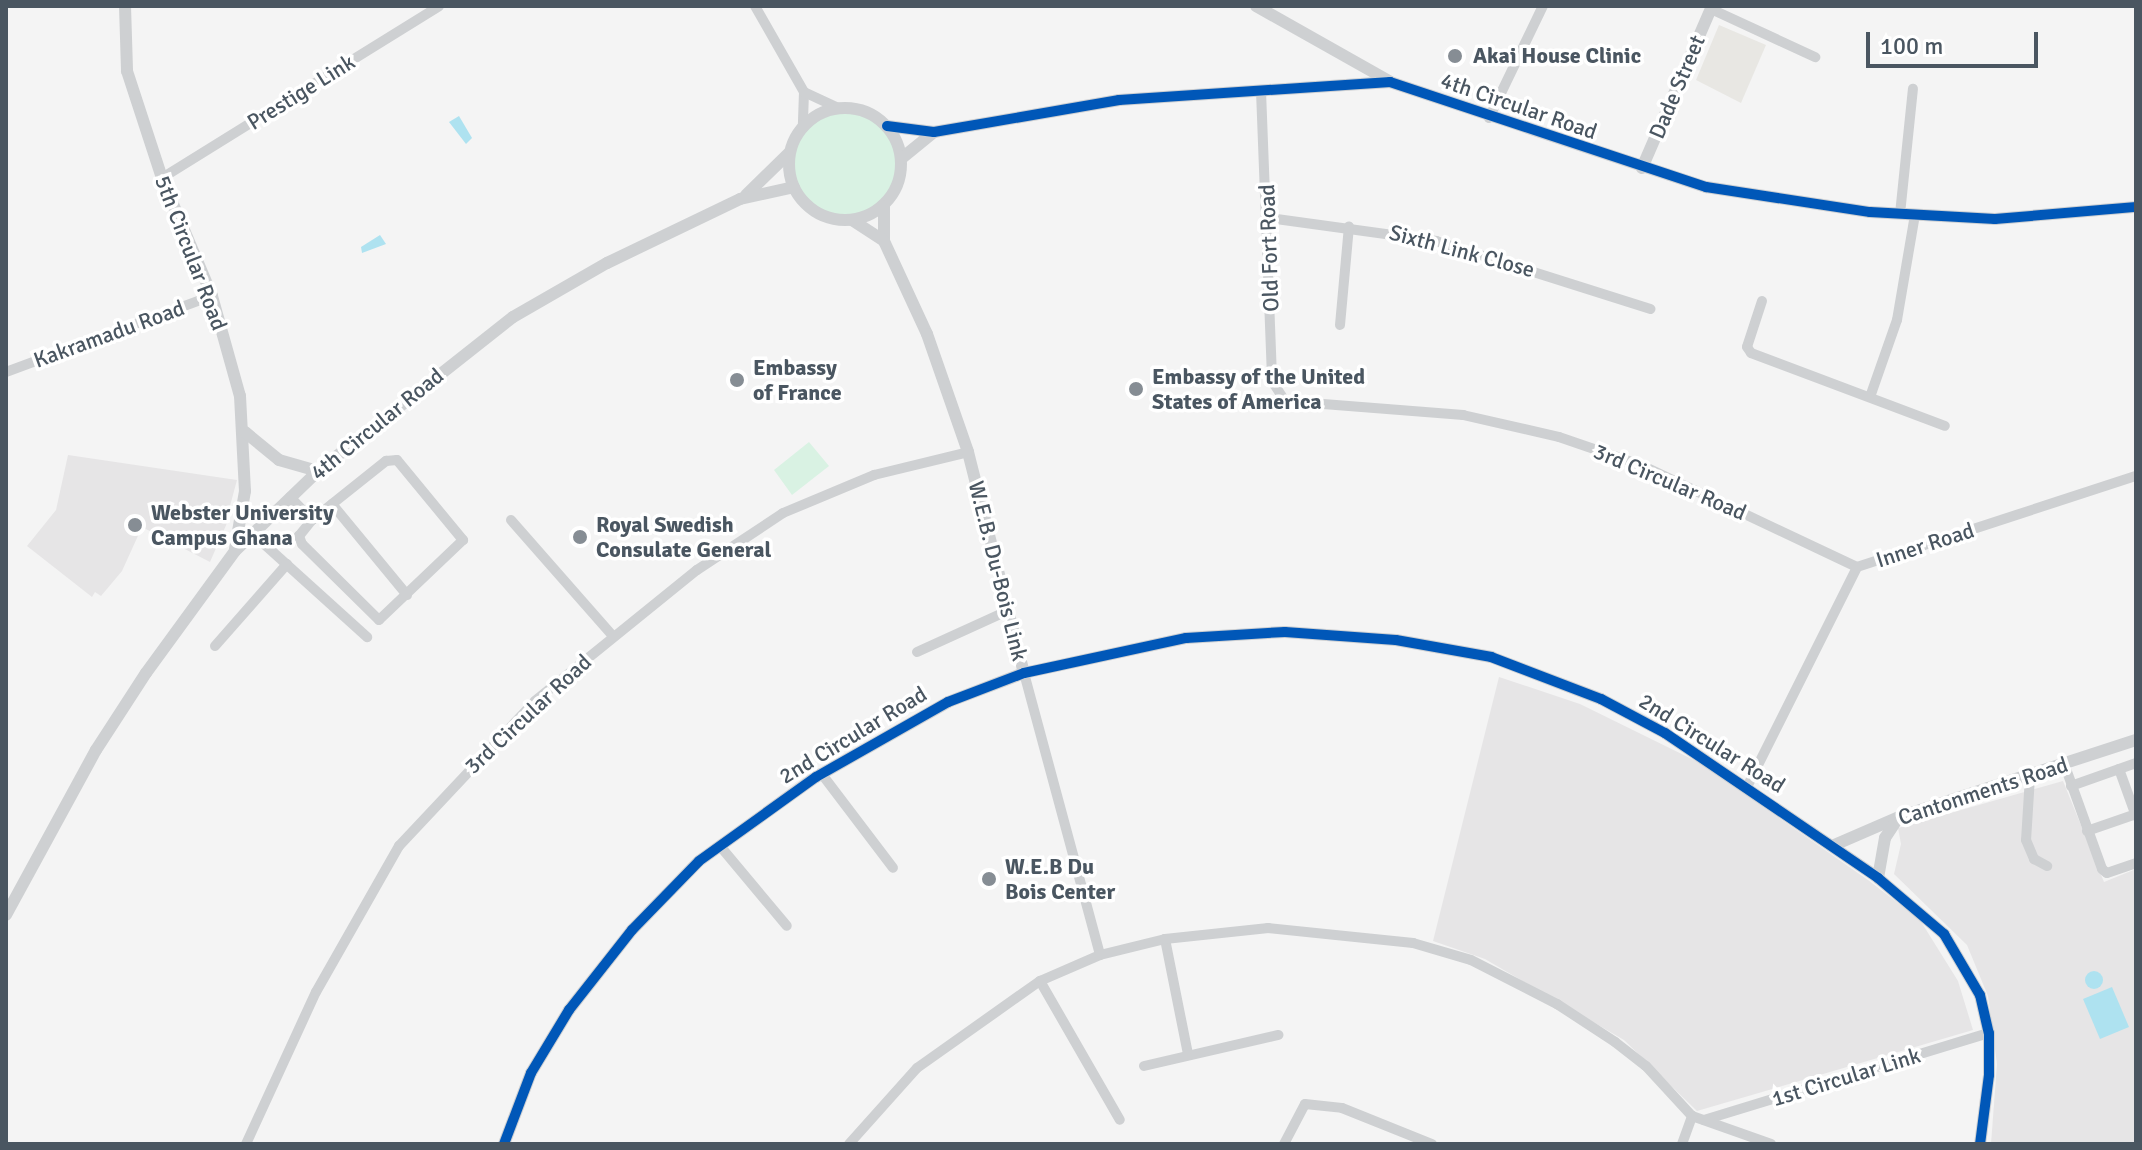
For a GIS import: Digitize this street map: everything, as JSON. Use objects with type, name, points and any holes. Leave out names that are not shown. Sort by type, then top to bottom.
[{"type":"street","name":"5th Circular Road","points":[[125,6],[127,71],[162,178],[212,296],[245,432],[245,491],[235,551]]},
{"type":"street","name":"Prestige Link","points":[[162,178],[439,6]]},
{"type":"street","points":[[755,6],[804,92],[803,126],[789,153],[794,187],[817,213],[852,220],[884,241]]},
{"type":"street","points":[[1256,6],[1390,82]]},
{"type":"street","points":[[1489,118],[1543,6]]},
{"type":"street","points":[[1711,8],[1815,57]]},
{"type":"street","name":"Dade Street","points":[[1642,168],[1711,8]]},
{"type":"street","name":"4th Circular Road","points":[[887,126],[934,132],[1119,100],[1390,82],[1489,118],[1706,187],[1900,214],[1995,219],[2136,207]]},
{"type":"street","points":[[1900,214],[1913,89]]},
{"type":"street","name":"Old Fort Road","points":[[1261,91],[1269,218],[1272,381],[1285,401]]},
{"type":"street","points":[[804,92],[838,108],[873,115],[887,126],[902,158],[895,192],[884,206],[852,220]]},
{"type":"street","points":[[803,126],[838,108]]},
{"type":"street","name":"4th Circular Road","points":[[902,158],[934,132]]},
{"type":"street","name":"4th Circular Road","points":[[740,199],[789,153]]},
{"type":"street","name":"4th Circular Road","points":[[6,915],[130,697],[235,551],[318,471],[513,317],[607,263],[740,199],[794,187]]},
{"type":"street","name":"W.E.B. Du-Bois Link","points":[[884,206],[884,241],[927,334],[968,452],[1007,611],[1100,955]]},
{"type":"street","points":[[1870,397],[1897,320],[1915,215]]},
{"type":"street","name":"Sixth Link Close","points":[[1269,218],[1349,226],[1436,241],[1650,309]]},
{"type":"street","points":[[1340,325],[1349,226]]},
{"type":"street","name":"Kakramadu Road","points":[[6,372],[212,296]]},
{"type":"street","points":[[1762,301],[1747,347],[1751,353],[1945,426]]},
{"type":"street","name":"3rd Circular Road","points":[[1285,401],[1463,415],[1559,437],[1641,465],[1857,567]]},
{"type":"street","points":[[245,432],[279,460],[318,471]]},
{"type":"street","name":"3rd Circular Road","points":[[246,1144],[316,992],[399,846],[535,701],[697,570],[783,513],[874,475],[968,452]]},
{"type":"street","points":[[397,460],[463,535],[461,544],[383,619],[375,619],[302,544],[299,536],[312,520],[386,461],[397,460]]},
{"type":"street","name":"Inner Road","points":[[1747,787],[1857,567],[2136,476]]},
{"type":"street","points":[[290,497],[312,520]]},
{"type":"street","points":[[332,504],[407,595]]},
{"type":"street","points":[[511,520],[613,636]]},
{"type":"street","points":[[253,534],[367,637]]},
{"type":"street","points":[[215,646],[287,564]]},
{"type":"street","points":[[917,652],[1007,611]]},
{"type":"street","name":"2nd Circular Road","points":[[504,1144],[531,1073],[569,1010],[658,900],[720,846],[821,773],[948,702],[1024,673],[1186,638],[1285,632],[1396,640],[1491,657],[1601,699],[1665,733],[1878,878],[1944,934],[1980,995],[1989,1033],[1980,1144]]},
{"type":"street","name":"Cantonments Road","points":[[1832,846],[1899,817],[2065,766],[2136,740]]},
{"type":"street","points":[[2071,786],[2136,763]]},
{"type":"street","points":[[2065,766],[2087,831],[2107,873],[2136,863]]},
{"type":"street","points":[[2087,831],[2136,815],[2119,769]]},
{"type":"street","points":[[821,773],[893,868]]},
{"type":"street","points":[[2030,777],[2026,840],[2034,859],[2047,866]]},
{"type":"street","points":[[1878,878],[1885,838],[1899,817]]},
{"type":"street","points":[[720,846],[787,926]]},
{"type":"street","points":[[849,1144],[917,1068],[1040,981],[1100,955],[1165,939],[1268,928],[1331,931],[1413,943],[1471,960],[1557,1004],[1615,1042],[1646,1066],[1697,1118],[1771,1144]]},
{"type":"street","points":[[1165,939],[1188,1054]]},
{"type":"street","points":[[1040,981],[1120,1120]]},
{"type":"street","name":"1st Circular Link","points":[[1697,1118],[1989,1033]]},
{"type":"street","points":[[1144,1066],[1278,1035]]},
{"type":"street","points":[[1284,1144],[1305,1104],[1342,1108],[1432,1144]]},
{"type":"street","points":[[1682,1144],[1697,1118]]},
{"type":"shaded area","points":[[1719,25],[1766,45],[1741,103],[1696,80]]},
{"type":"shaded area","name":"Webster University Campus Ghana","points":[[68,455],[237,480],[230,506],[218,508],[217,518],[227,523],[210,562],[142,527],[122,571],[101,596],[95,592],[92,597],[27,546],[56,510]]},
{"type":"shaded area","points":[[1499,677],[1580,704],[1700,763],[1868,880],[1920,920],[1958,981],[1973,1030],[1697,1111],[1624,1040],[1485,959],[1433,941]]},
{"type":"shaded area","points":[[2063,781],[2104,882],[2136,869],[2136,1144],[1991,1144],[1997,1064],[1988,996],[1967,945],[1894,874],[1901,844],[1898,828]]},
{"type":"green space","points":[[844,112],[864,116],[881,127],[892,144],[896,164],[892,184],[881,201],[864,212],[844,216],[824,212],[807,201],[796,184],[792,164],[796,144],[807,127],[824,116]]},
{"type":"green space","points":[[809,442],[829,466],[792,495],[774,470]]},
{"type":"water","points":[[459,116],[472,138],[466,144],[449,122]]},
{"type":"water","points":[[380,235],[386,244],[362,253],[361,247]]},
{"type":"water","points":[[2094,971],[2103,980],[2094,989],[2085,980]]},
{"type":"water","points":[[2112,987],[2129,1027],[2100,1039],[2083,999]]},
{"type":"cycle path","points":[[887,126],[934,132],[1119,100],[1390,82],[1706,187],[1870,212],[1995,219],[2136,207]]},
{"type":"cycle path","points":[[504,1144],[531,1073],[569,1010],[632,930],[699,861],[816,777],[948,702],[1024,673],[1186,638],[1285,632],[1396,640],[1491,657],[1601,699],[1665,733],[1878,878],[1944,934],[1980,995],[1989,1033],[1989,1075],[1980,1144]]},
{"type":"place","name":"Akai House Clinic","points":[[1455,56]]},
{"type":"place","name":"Embassy of France","points":[[737,380]]},
{"type":"place","name":"Embassy of the United States of America","points":[[1136,389]]},
{"type":"place","name":"Webster University Campus Ghana","points":[[135,525]]},
{"type":"place","name":"Royal Swedish Consulate General","points":[[580,537]]},
{"type":"place","name":"W.E.B Du Bois Center","points":[[989,879]]}]
